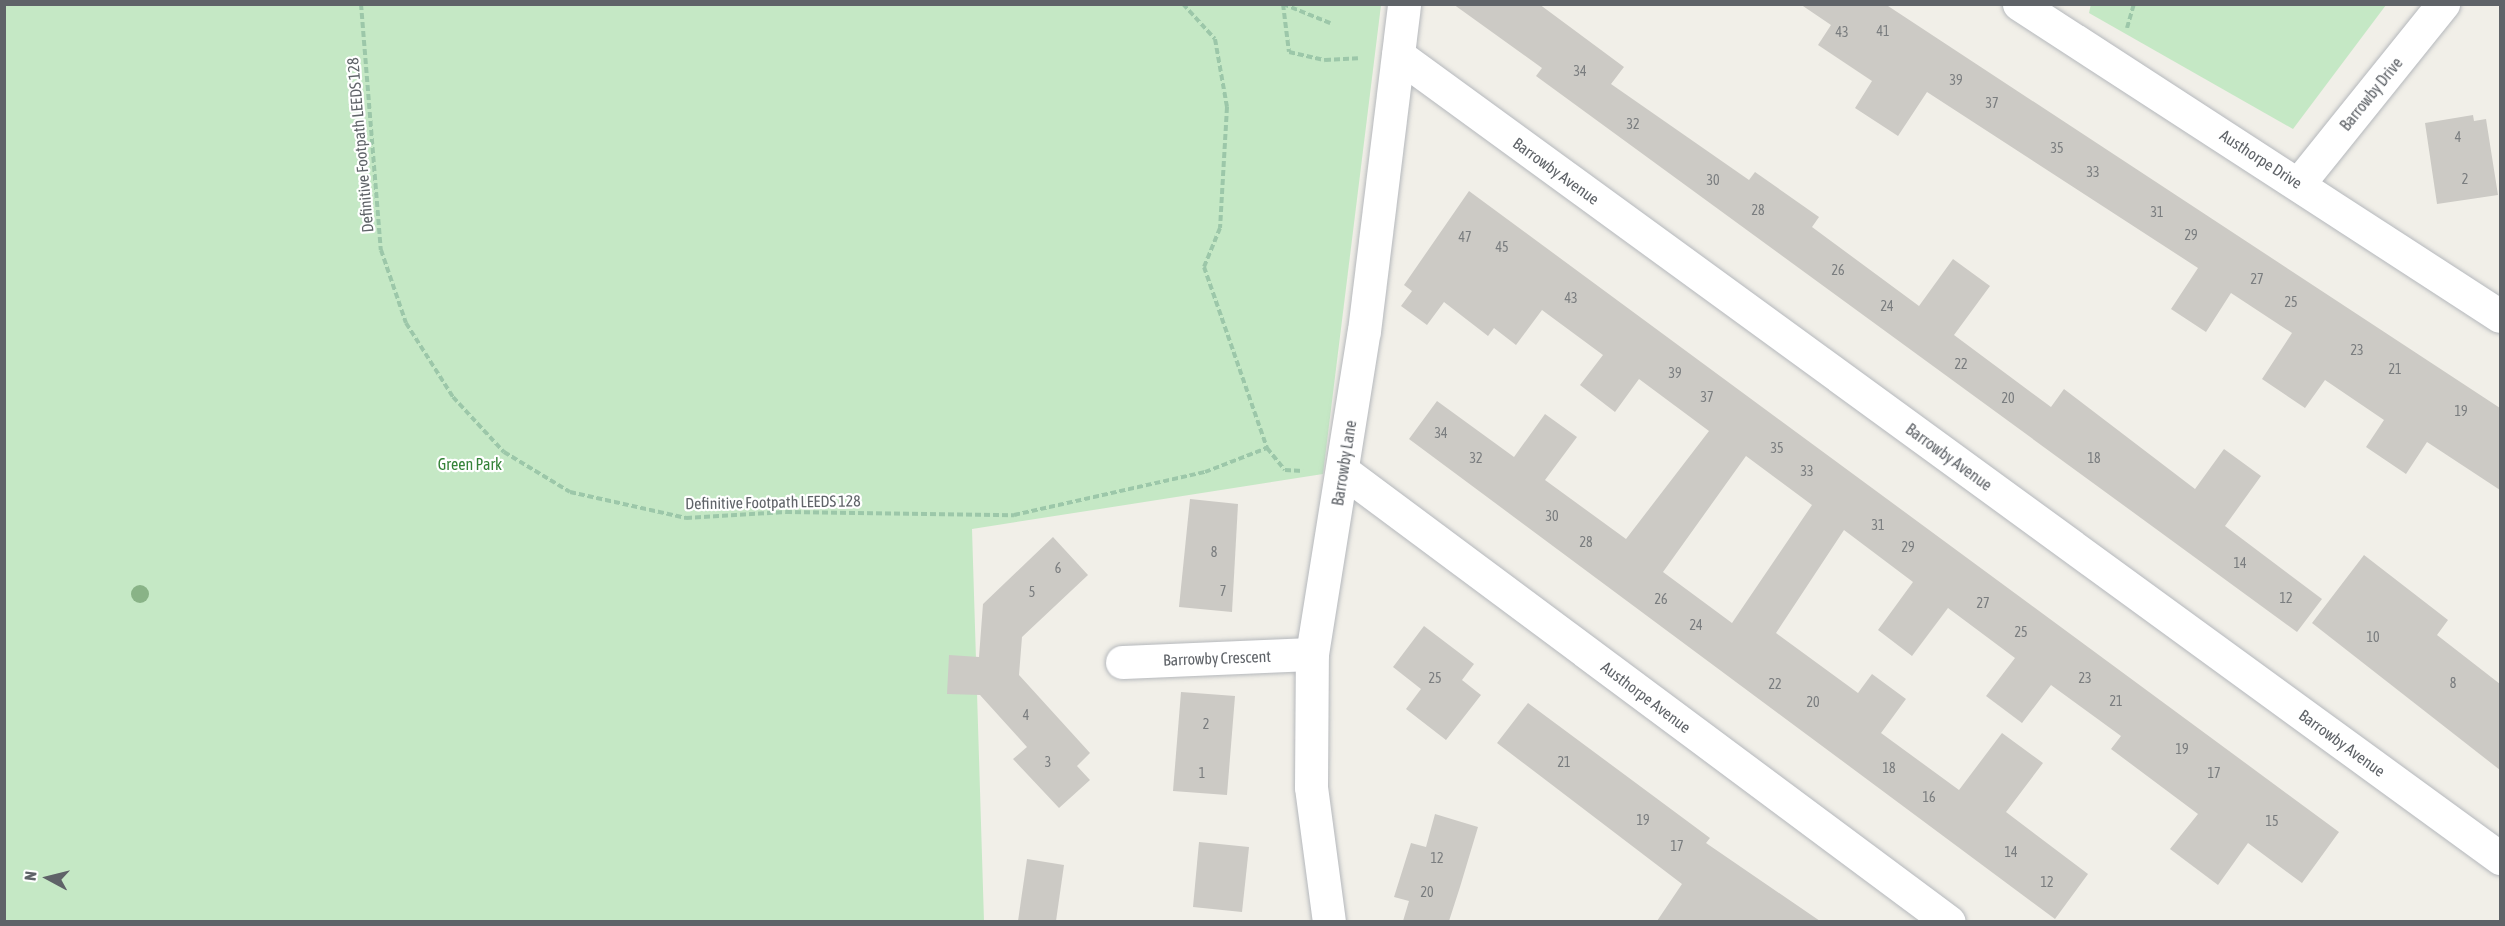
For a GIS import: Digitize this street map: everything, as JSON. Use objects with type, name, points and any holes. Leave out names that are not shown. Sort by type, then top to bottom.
[{"type":"street","name":"Barrowby Lane","points":[[1329,921],[1311,787],[1312,654],[1343,471],[1404,4]]},
{"type":"street","name":"Austhorpe Drive","points":[[2019,4],[2299,183],[2500,316]]},
{"type":"street","name":"Barrowby Drive","points":[[2299,183],[2443,4]]},
{"type":"street","name":"Barrowby Avenue","points":[[1398,55],[2500,858]]},
{"type":"street","name":"Austhorpe Avenue","points":[[1343,471],[1949,921]]},
{"type":"street","name":"Barrowby Crescent","points":[[1122,662],[1312,654]]},
{"type":"path","name":"Definitive Footpath LEEDS 128","points":[[361,4],[381,249],[406,323],[453,397],[504,452],[570,492],[686,518],[786,512],[1014,515],[1205,472],[1267,448]]},
{"type":"path","points":[[1184,4],[1215,39],[1227,107],[1220,228],[1204,267],[1267,448],[1285,470],[1343,471]]},
{"type":"path","points":[[1330,23],[1283,4],[1289,52],[1325,60],[1398,55]]},
{"type":"green space","points":[[2091,4],[2386,5],[2293,129],[2089,13]]},
{"type":"green space","name":"Green Park","points":[[5,5],[1381,5],[1323,474],[972,529],[984,921],[5,922]]},
{"type":"building","points":[[1453,4],[1539,4],[1624,67],[1611,84],[1749,180],[1755,172],[1819,217],[1812,227],[1919,306],[1953,259],[1990,286],[1954,335],[2051,407],[2064,389],[2195,489],[2224,449],[2261,476],[2225,526],[2322,599],[2297,632],[1536,76],[1542,68]]},
{"type":"building","points":[[1800,4],[1885,4],[2500,408],[2500,490],[2427,442],[2406,474],[2366,447],[2384,420],[2325,380],[2305,408],[2262,379],[2292,333],[2231,293],[2206,332],[2171,309],[2198,268],[1927,92],[1898,136],[1855,108],[1872,81],[1818,45],[1831,25]]},
{"type":"building","points":[[2473,115],[2474,121],[2486,119],[2498,195],[2437,204],[2425,123]]},
{"type":"building","points":[[1469,191],[2339,832],[2302,883],[2248,843],[2218,885],[2170,849],[2198,814],[2111,749],[2121,736],[2051,685],[2022,723],[1986,696],[2015,658],[1948,608],[1912,656],[1878,630],[1913,582],[1844,530],[1776,633],[1858,693],[1872,674],[1906,699],[1881,733],[1959,790],[2002,733],[2043,763],[2006,812],[2088,874],[2055,919],[1409,439],[1437,401],[1514,457],[1545,414],[1577,437],[1545,480],[1626,539],[1709,431],[1639,379],[1615,412],[1580,385],[1603,355],[1542,310],[1516,345],[1494,328],[1488,336],[1444,302],[1427,325],[1401,306],[1412,291],[1404,285]],"holes":[[[1746,456],[1812,505],[1732,623],[1663,572]]]},
{"type":"building","points":[[1190,499],[1238,504],[1232,612],[1179,607]]},
{"type":"building","points":[[1053,537],[1088,575],[1022,637],[1019,675],[1090,753],[1077,766],[1090,780],[1059,808],[1013,759],[1027,747],[980,695],[947,694],[949,655],[979,657],[983,604]]},
{"type":"building","points":[[2364,555],[2448,620],[2437,635],[2500,684],[2500,770],[2312,623]]},
{"type":"building","points":[[1424,626],[1474,664],[1462,680],[1481,695],[1446,740],[1406,709],[1421,689],[1393,667]]},
{"type":"building","points":[[1181,692],[1235,696],[1227,795],[1173,791]]},
{"type":"building","points":[[1528,703],[1710,838],[1706,843],[1820,921],[1657,921],[1682,884],[1497,743]]},
{"type":"building","points":[[1435,814],[1478,827],[1449,921],[1403,921],[1409,901],[1394,897],[1411,843],[1426,847]]},
{"type":"building","points":[[1199,842],[1249,847],[1242,912],[1193,907]]},
{"type":"building","points":[[1027,859],[1064,865],[1056,921],[1018,921]]}]
